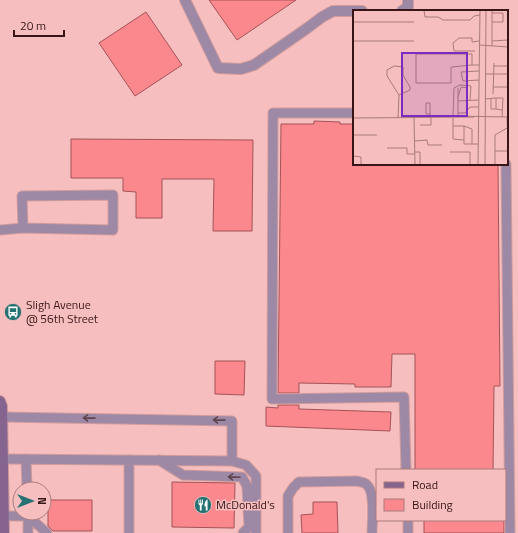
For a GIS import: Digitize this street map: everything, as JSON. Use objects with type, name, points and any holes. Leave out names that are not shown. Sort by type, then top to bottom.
[{"type":"street","points":[[185,0],[218,68],[241,69],[254,65],[322,17],[333,11],[353,11]]},
{"type":"street","points":[[0,400],[2,406],[4,533]]},
{"type":"lane","points":[[353,113],[274,113],[272,399],[404,397],[406,469]]},
{"type":"lane","points":[[506,165],[510,533]]},
{"type":"lane","points":[[0,230],[23,228],[113,230],[113,195],[22,196],[23,228]]},
{"type":"lane","points":[[2,417],[232,421],[232,461]]},
{"type":"lane","points":[[3,459],[232,461],[246,465],[256,476],[256,533]]},
{"type":"lane","points":[[26,459],[27,481]]},
{"type":"lane","points":[[129,460],[129,533]]},
{"type":"lane","points":[[159,460],[183,475],[242,477],[247,486],[247,531]]},
{"type":"lane","points":[[288,533],[288,496],[293,488],[300,482],[357,481],[366,484],[371,489],[372,533]]},
{"type":"lane","points":[[4,516],[12,516]]},
{"type":"lane","points":[[28,521],[28,533]]},
{"type":"lane","points":[[35,521],[48,533]]},
{"type":"lane","points":[[408,521],[408,533]]},
{"type":"building","points":[[209,0],[296,0],[237,40]]},
{"type":"building","points":[[146,12],[182,65],[135,96],[99,43]]},
{"type":"building","points":[[314,121],[353,124],[353,165],[498,165],[500,386],[494,386],[493,469],[415,469],[415,354],[392,354],[391,387],[355,387],[355,384],[299,383],[299,393],[278,393],[281,124],[314,124]]},
{"type":"building","points":[[71,139],[253,140],[252,231],[213,231],[214,179],[162,179],[162,218],[136,218],[136,192],[123,191],[123,178],[71,178]]},
{"type":"building","points":[[215,361],[245,361],[244,395],[215,394]]},
{"type":"building","points":[[278,405],[299,405],[299,409],[391,412],[390,431],[266,426],[266,407],[278,408]]},
{"type":"building","name":"McDonald's","points":[[172,482],[235,483],[234,528],[172,527]]},
{"type":"building","points":[[52,500],[92,500],[92,531],[53,531],[48,526],[48,521],[52,521]]},
{"type":"building","points":[[313,502],[337,502],[338,533],[302,533],[301,515],[313,514]]},
{"type":"building","points":[[424,521],[504,521],[504,533],[424,533]]},
{"type":"place","name":"Sligh Avenue @ 56th Street","points":[[13,312]]},
{"type":"place","name":"McDonald's","points":[[203,505]]}]
